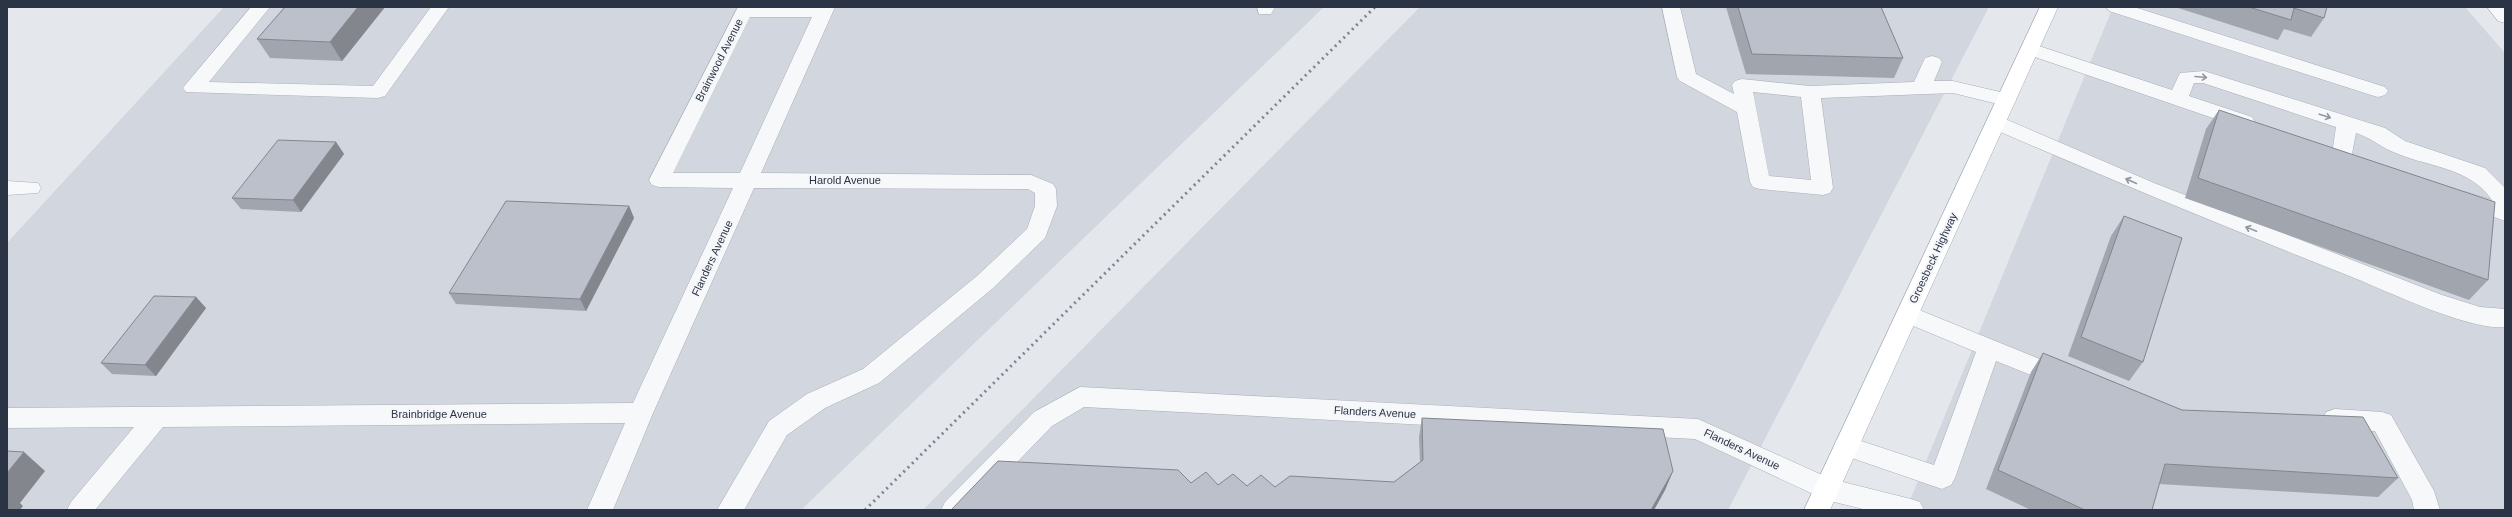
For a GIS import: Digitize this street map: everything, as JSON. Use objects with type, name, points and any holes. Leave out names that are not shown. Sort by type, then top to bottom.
[{"type":"main road","name":"Groesbeck Highway","points":[[1821,500],[2049,7]]},
{"type":"street","points":[[261,7],[193,88],[378,92],[440,7]]},
{"type":"street","points":[[1671,7],[1688,77],[1746,109]]},
{"type":"street","points":[[2114,7],[2378,91]]},
{"type":"street","points":[[2496,7],[2505,17]]},
{"type":"street","name":"Flanders Avenue","points":[[600,510],[641,413],[825,9]]},
{"type":"street","name":"Brainwood Avenue","points":[[659,180],[744,10],[825,9]]},
{"type":"street","points":[[2030,49],[2260,127]]},
{"type":"street","points":[[1921,88],[1932,62]]},
{"type":"street","points":[[2178,100],[2187,77],[2204,77],[2378,133],[2398,146],[2478,173],[2497,192],[2505,204]]},
{"type":"street","points":[[1810,92],[1823,188],[1760,182],[1742,85],[1810,92],[1953,87],[2006,100]]},
{"type":"street","points":[[1996,122],[2147,188],[2434,301],[2474,314],[2500,319],[2505,318]]},
{"type":"street","points":[[2342,154],[2347,123]]},
{"type":"street","name":"Harold Avenue","points":[[659,180],[748,179],[1031,182],[1046,189],[1046,206],[1036,232],[985,282],[870,376],[816,401],[778,428],[730,510]]},
{"type":"street","points":[[7,188],[31,188]]},
{"type":"street","points":[[2445,192],[2505,213]]},
{"type":"street","points":[[1907,314],[2079,386]]},
{"type":"street","points":[[1846,446],[1942,478],[1989,348]]},
{"type":"street","name":"Flanders Avenue","points":[[954,510],[1043,419],[1080,397],[1698,429],[1821,500],[1911,510]]},
{"type":"street","name":"Brainbridge Avenue","points":[[7,418],[641,413]]},
{"type":"street","points":[[80,510],[157,416]]},
{"type":"street","points":[[2311,418],[2382,422],[2425,499],[2427,510]]},
{"type":"shaded area","points":[[224,7],[1324,7],[801,510],[7,510],[7,243]]},
{"type":"shaded area","points":[[1420,7],[1989,7],[1728,510],[923,510]]},
{"type":"shaded area","points":[[2113,7],[2465,7],[2505,53],[2505,510],[1906,510]]},
{"type":"building","points":[[285,7],[358,7],[330,42],[257,39]]},
{"type":"building","points":[[1738,7],[1881,7],[1903,58],[1752,54]]},
{"type":"building","points":[[2249,7],[2327,7],[2324,18],[2294,8],[2291,20]]},
{"type":"building","points":[[2219,110],[2495,202],[2488,280],[2198,178]]},
{"type":"building","points":[[278,140],[336,142],[293,200],[232,198]]},
{"type":"building","points":[[506,201],[629,206],[580,299],[449,293]]},
{"type":"building","points":[[2124,216],[2182,238],[2143,362],[2081,337]]},
{"type":"building","points":[[154,296],[196,297],[145,365],[101,363]]},
{"type":"building","points":[[2043,353],[2182,410],[2363,417],[2398,478],[2165,464],[2152,510],[2085,510],[1998,470]]},
{"type":"building","points":[[1422,418],[1663,429],[1673,471],[1651,510],[951,510],[998,461],[1178,470],[1191,483],[1206,472],[1218,485],[1233,474],[1247,486],[1261,475],[1275,487],[1290,476],[1394,482],[1423,460]]},
{"type":"building","points":[[7,451],[24,452],[7,473]]},
{"type":"railway","points":[[865,510],[1375,7]]}]
